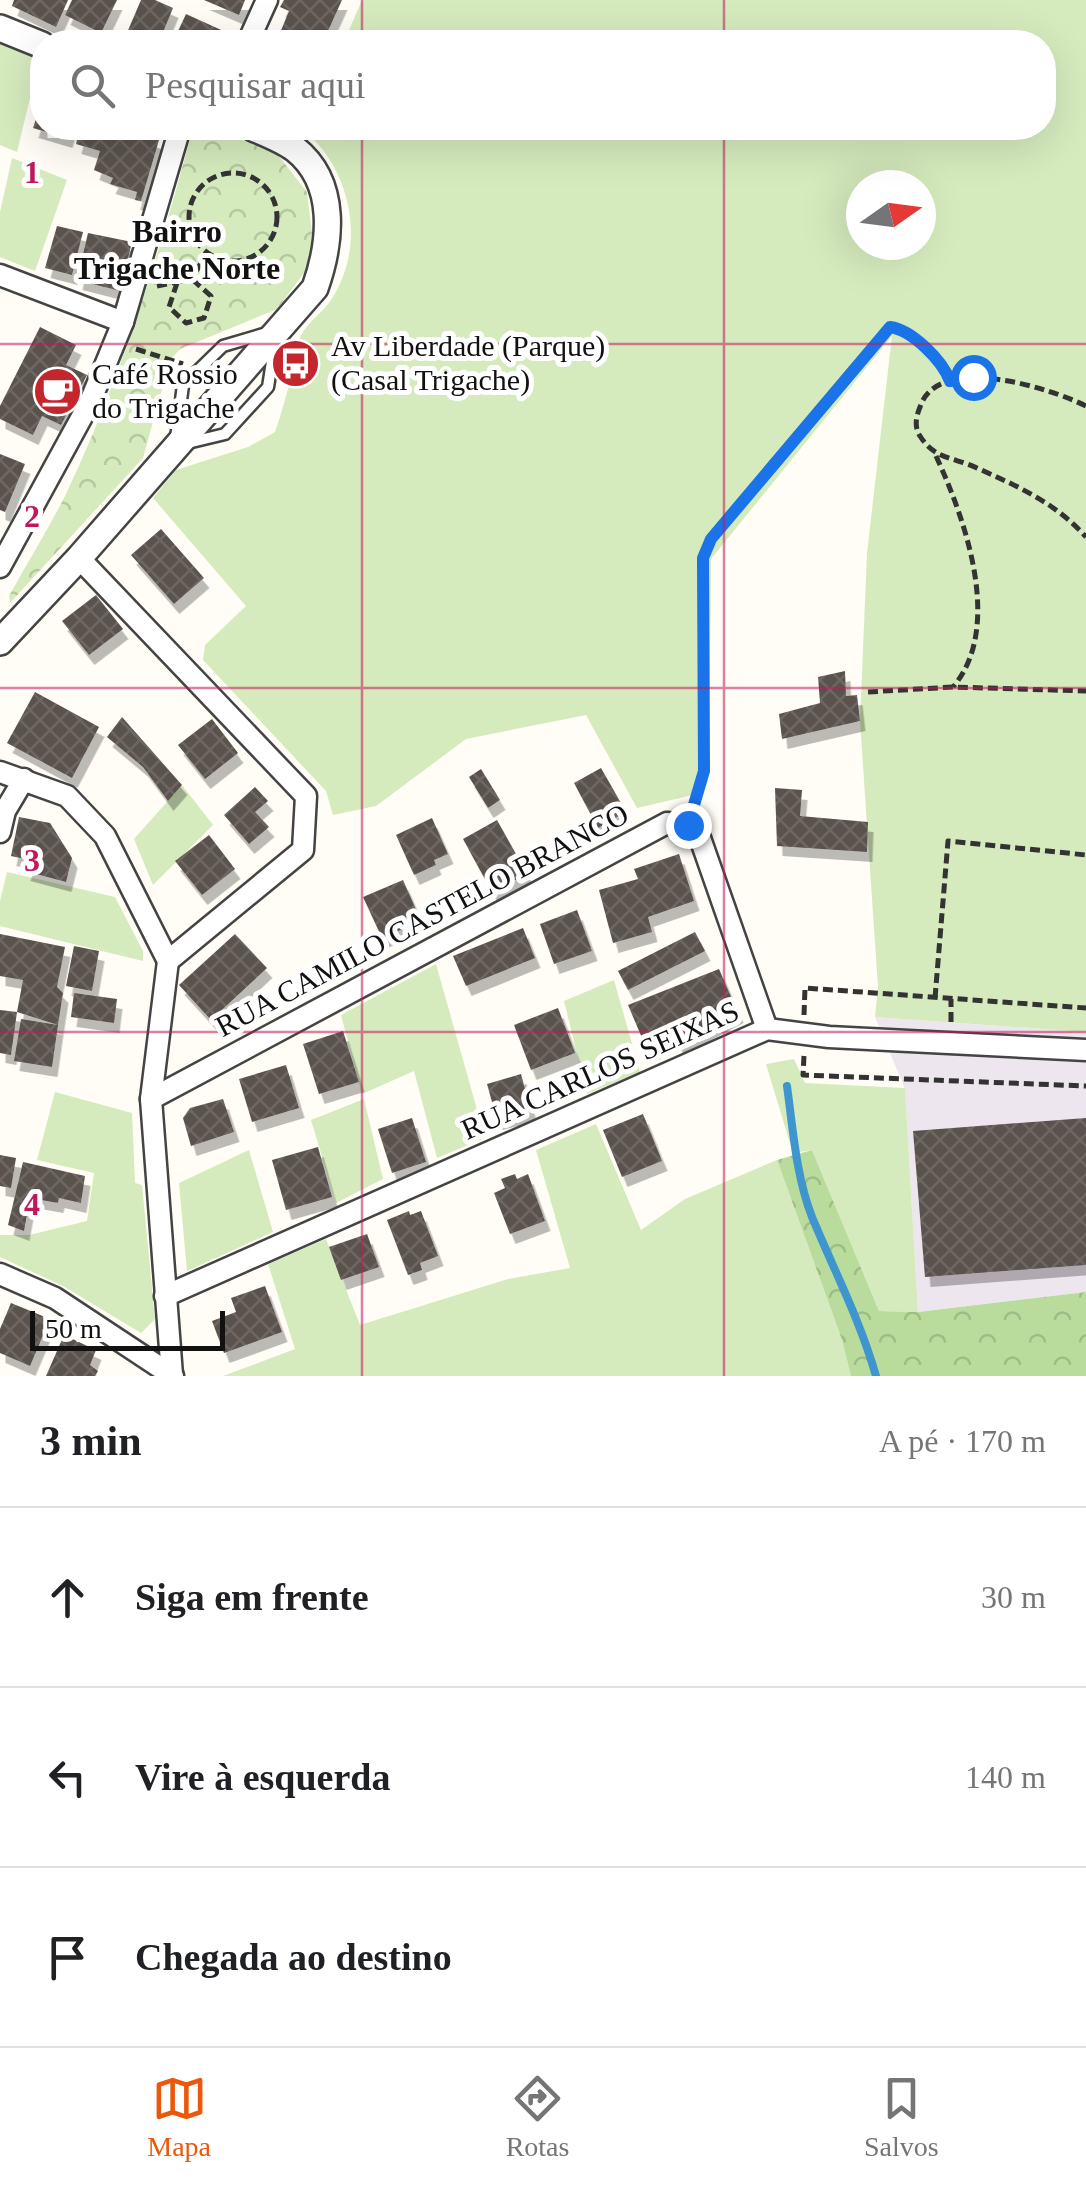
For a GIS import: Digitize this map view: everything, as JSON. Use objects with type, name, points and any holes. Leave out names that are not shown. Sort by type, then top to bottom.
[{"type":"street","points":[[253,30],[266,0]]},
{"type":"street","points":[[0,28],[30,39]]},
{"type":"street","points":[[0,567],[90,402],[122,322],[176,140]]},
{"type":"street","points":[[1,636],[79,558],[315,288],[324,262],[329,218],[322,190],[301,155],[278,140]]},
{"type":"street","points":[[0,275],[122,322]]},
{"type":"street","points":[[79,558],[306,796],[304,850],[168,961]]},
{"type":"street","points":[[0,772],[67,796],[105,836],[168,961],[151,1100],[173,1375]]},
{"type":"street","points":[[0,832],[5,811],[24,779]]},
{"type":"street","name":"RUA CAMILO CASTELO BRANCO","points":[[151,1100],[667,823],[688,825]]},
{"type":"street","points":[[688,825],[700,838],[766,1029]]},
{"type":"street","name":"RUA CARLOS SEIXAS","points":[[166,1296],[766,1029],[1086,1050]]},
{"type":"street","points":[[0,1274],[54,1298],[173,1375]]},
{"type":"lane","points":[[176,446],[183,385],[222,346],[277,330]]},
{"type":"path","points":[[238,173],[264,185],[273,196],[277,226],[262,251],[234,261],[207,252],[197,242],[189,215],[200,188],[224,174],[238,173]]},
{"type":"path","points":[[133,286],[144,289],[192,279],[207,252]]},
{"type":"path","points":[[177,283],[169,307],[186,323],[204,318],[211,296],[192,279]]},
{"type":"path","points":[[688,825],[704,771],[703,558],[711,539],[890,327],[908,332],[950,381]]},
{"type":"path","points":[[114,342],[200,369]]},
{"type":"path","points":[[953,687],[966,672],[974,648],[976,582],[961,516],[936,456],[916,431],[922,399],[937,385],[973,377],[1014,382],[1067,396],[1086,406]]},
{"type":"path","points":[[936,456],[970,465],[1040,498],[1086,536]]},
{"type":"path","points":[[868,692],[953,687],[1086,691]]},
{"type":"path","points":[[935,998],[948,841],[1086,854]]},
{"type":"path","points":[[1086,1008],[805,988],[804,1034],[804,1074],[1086,1086]]},
{"type":"shaded area","points":[[875,1017],[1086,1032],[1086,1292],[918,1312],[905,1089]]},
{"type":"green space","points":[[362,0],[1086,0],[1086,1032],[875,1017],[878,987],[860,721],[867,553],[892,336],[711,559],[709,770],[693,795],[637,808],[586,715],[466,739],[376,806],[333,815],[326,791],[203,660],[205,645],[246,606],[153,498],[176,470],[248,447],[275,432],[301,335],[331,300],[349,255],[349,208],[332,163],[314,140],[1056,140],[1056,30],[349,30]]},
{"type":"green space","points":[[0,42],[30,52],[30,98],[17,152],[0,145]]},
{"type":"green space","points":[[190,140],[243,140],[277,154],[307,192],[312,233],[310,265],[277,309],[180,349],[170,360],[143,458],[10,603],[9,596],[85,452],[153,268]]},
{"type":"green space","points":[[12,158],[67,180],[35,271],[0,257],[0,212]]},
{"type":"green space","points":[[182,785],[213,825],[153,885],[134,839]]},
{"type":"green space","points":[[7,872],[115,897],[143,951],[143,961],[0,926],[0,901]]},
{"type":"green space","points":[[436,964],[485,1138],[437,1158],[414,1071],[362,1094],[341,1015]]},
{"type":"green space","points":[[614,980],[640,1072],[587,1094],[564,1001]]},
{"type":"green space","points":[[794,1059],[805,1083],[905,1088],[918,1312],[879,1311],[812,1150],[793,1153],[766,1064]]},
{"type":"green space","points":[[55,1092],[132,1113],[135,1183],[142,1185],[155,1319],[141,1333],[63,1286],[0,1257],[0,1235],[29,1235],[87,1221],[94,1173],[37,1160]]},
{"type":"green space","points":[[364,1099],[383,1179],[336,1203],[311,1120]]},
{"type":"green space","points":[[596,1124],[641,1230],[685,1199],[777,1160],[842,1340],[851,1376],[223,1376],[295,1349],[268,1264],[326,1239],[360,1325],[508,1279],[570,1268],[536,1150]]},
{"type":"green space","points":[[249,1150],[273,1232],[187,1271],[179,1183]]},
{"type":"green space","points":[[812,1150],[879,1311],[918,1312],[1086,1292],[1086,1376],[851,1376],[842,1340],[777,1160]]},
{"type":"building","points":[[14,0],[68,0],[56,27],[12,6]]},
{"type":"building","points":[[72,0],[117,0],[102,30],[65,15]]},
{"type":"building","points":[[141,0],[155,0],[173,8],[164,30],[128,30]]},
{"type":"building","points":[[204,0],[245,0],[239,15]]},
{"type":"building","points":[[284,0],[342,0],[328,30],[281,30],[289,11],[280,7]]},
{"type":"building","points":[[186,14],[221,30],[179,30]]},
{"type":"building","points":[[77,140],[159,140],[141,201],[135,200],[137,192],[110,184],[113,178],[94,170],[100,151],[76,144]]},
{"type":"building","points":[[57,226],[83,232],[72,275],[45,268]]},
{"type":"building","points":[[88,233],[132,242],[120,291],[77,280]]},
{"type":"building","points":[[40,327],[76,345],[66,365],[87,375],[61,425],[42,416],[33,435],[0,419],[0,406]]},
{"type":"building","points":[[0,454],[25,464],[5,512],[0,510]]},
{"type":"building","points":[[161,529],[204,578],[174,604],[131,555]]},
{"type":"building","points":[[96,595],[123,629],[89,655],[62,621]]},
{"type":"building","points":[[845,671],[846,696],[857,695],[860,721],[782,739],[779,714],[820,703],[818,677]]},
{"type":"building","points":[[35,692],[99,727],[72,778],[7,743]]},
{"type":"building","points":[[122,717],[182,785],[168,801],[143,767],[107,737]]},
{"type":"building","points":[[212,719],[238,753],[205,779],[178,745]]},
{"type":"building","points":[[601,768],[626,812],[598,828],[574,783]]},
{"type":"building","points":[[481,769],[500,800],[488,808],[469,777]]},
{"type":"building","points":[[255,787],[268,801],[255,812],[269,827],[249,844],[224,815]]},
{"type":"building","points":[[775,788],[802,790],[800,816],[868,822],[867,852],[777,846]]},
{"type":"building","points":[[19,817],[50,823],[72,858],[66,882],[25,871],[29,860],[11,856]]},
{"type":"building","points":[[432,818],[448,854],[434,860],[436,865],[414,875],[396,835]]},
{"type":"building","points":[[497,820],[527,874],[492,892],[463,839]]},
{"type":"building","points":[[209,835],[235,869],[202,895],[175,861]]},
{"type":"building","points":[[679,854],[694,901],[648,917],[652,932],[613,943],[599,890],[638,879],[634,869]]},
{"type":"building","points":[[403,880],[421,921],[382,938],[363,897]]},
{"type":"building","points":[[577,910],[592,951],[554,964],[540,924]]},
{"type":"building","points":[[523,928],[535,958],[466,986],[453,956]]},
{"type":"building","points":[[695,932],[705,951],[628,990],[618,971]]},
{"type":"building","points":[[0,934],[65,947],[57,987],[63,993],[58,1025],[17,1012],[23,980],[0,976]]},
{"type":"building","points":[[235,934],[267,968],[211,1020],[179,985]]},
{"type":"building","points":[[74,946],[99,951],[92,991],[66,986]]},
{"type":"building","points":[[719,969],[738,1013],[678,1045],[676,1040],[648,1052],[628,1005]]},
{"type":"building","points":[[74,993],[117,999],[114,1023],[71,1017]]},
{"type":"building","points":[[558,1008],[575,1053],[531,1070],[514,1025]]},
{"type":"building","points":[[0,1010],[17,1012],[11,1055],[0,1053]]},
{"type":"building","points":[[21,1019],[58,1025],[52,1067],[14,1061]]},
{"type":"building","points":[[343,1031],[359,1082],[319,1094],[303,1044]]},
{"type":"building","points":[[286,1065],[299,1108],[252,1122],[239,1079]]},
{"type":"building","points":[[521,1074],[531,1111],[497,1120],[487,1084]]},
{"type":"building","points":[[223,1099],[234,1132],[191,1146],[183,1118],[190,1108]]},
{"type":"building","points":[[643,1114],[662,1161],[622,1177],[603,1130]]},
{"type":"building","points":[[412,1118],[426,1162],[392,1173],[378,1129]]},
{"type":"building","points":[[1086,1118],[1086,1265],[925,1277],[913,1131]]},
{"type":"building","points":[[318,1147],[332,1197],[286,1210],[272,1160]]},
{"type":"building","points":[[0,1155],[16,1158],[11,1188],[0,1186]]},
{"type":"building","points":[[23,1162],[85,1176],[81,1203],[30,1198],[24,1231],[8,1225]]},
{"type":"building","points":[[515,1174],[517,1179],[528,1174],[545,1221],[510,1234],[494,1193],[505,1188],[501,1179]]},
{"type":"building","points":[[409,1211],[410,1215],[421,1211],[438,1256],[420,1263],[422,1270],[408,1275],[387,1220]]},
{"type":"building","points":[[367,1234],[379,1267],[341,1280],[329,1247]]},
{"type":"building","points":[[265,1286],[282,1332],[224,1353],[212,1321],[236,1312],[231,1298]]},
{"type":"building","points":[[11,1303],[50,1319],[30,1366],[0,1353],[0,1329]]},
{"type":"building","points":[[64,1335],[96,1350],[90,1365],[98,1371],[95,1376],[46,1376]]},
{"type":"waterway","points":[[787,1086],[802,1185],[876,1376]]},
{"type":"place","name":"Av Liberdade (Parque) (Casal Trigache)","points":[[296,363]]},
{"type":"place","name":"Café Rossio do Trigache","points":[[57,391]]},
{"type":"district","name":"Bairro Trigache Norte","points":[[177,250]]},
{"type":"route","points":[[688,825],[704,771],[703,558],[711,539],[890,327],[908,332],[950,381],[973,377]]}]
